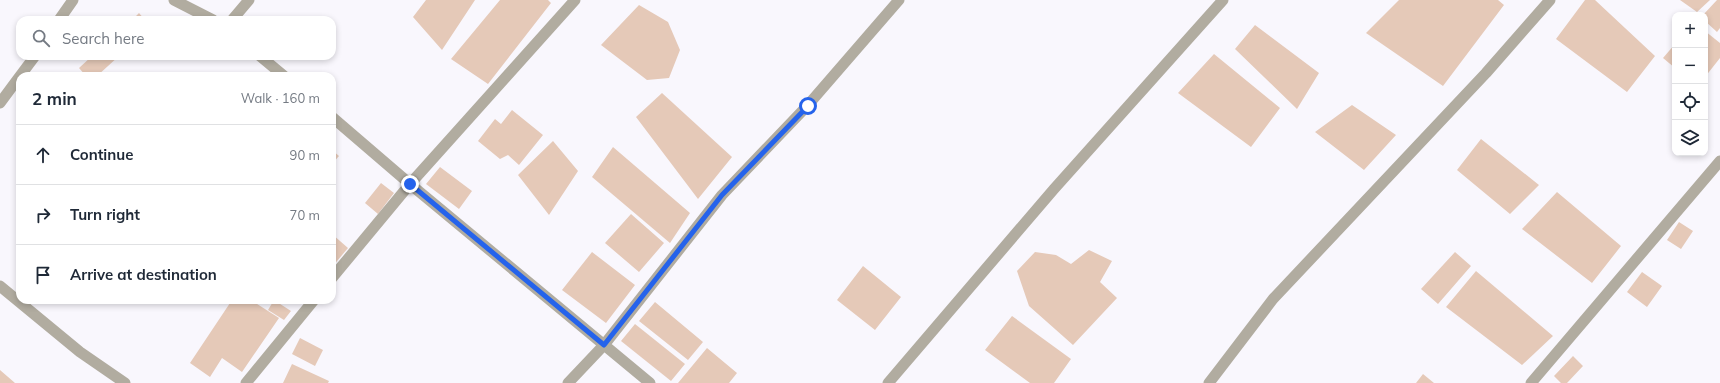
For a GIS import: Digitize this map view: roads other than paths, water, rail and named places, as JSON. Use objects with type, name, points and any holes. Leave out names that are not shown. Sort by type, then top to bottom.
[{"type":"street","points":[[62,16],[73,0]]},
{"type":"street","points":[[174,0],[205,16]]},
{"type":"street","points":[[235,16],[249,0]]},
{"type":"street","points":[[336,273],[410,184],[575,0]]},
{"type":"street","points":[[568,383],[604,345],[722,195],[808,106],[899,0]]},
{"type":"street","points":[[888,383],[1054,189],[1223,0]]},
{"type":"street","points":[[1209,383],[1273,299],[1486,73],[1550,0]]},
{"type":"street","points":[[23,72],[31,60]]},
{"type":"street","points":[[265,60],[279,72]]},
{"type":"street","points":[[0,104],[16,82]]},
{"type":"street","points":[[336,121],[650,383]]},
{"type":"street","points":[[1532,383],[1720,161]]},
{"type":"street","points":[[0,286],[16,299]]},
{"type":"street","points":[[22,304],[80,352],[125,383]]},
{"type":"street","points":[[246,383],[311,304]]}]
